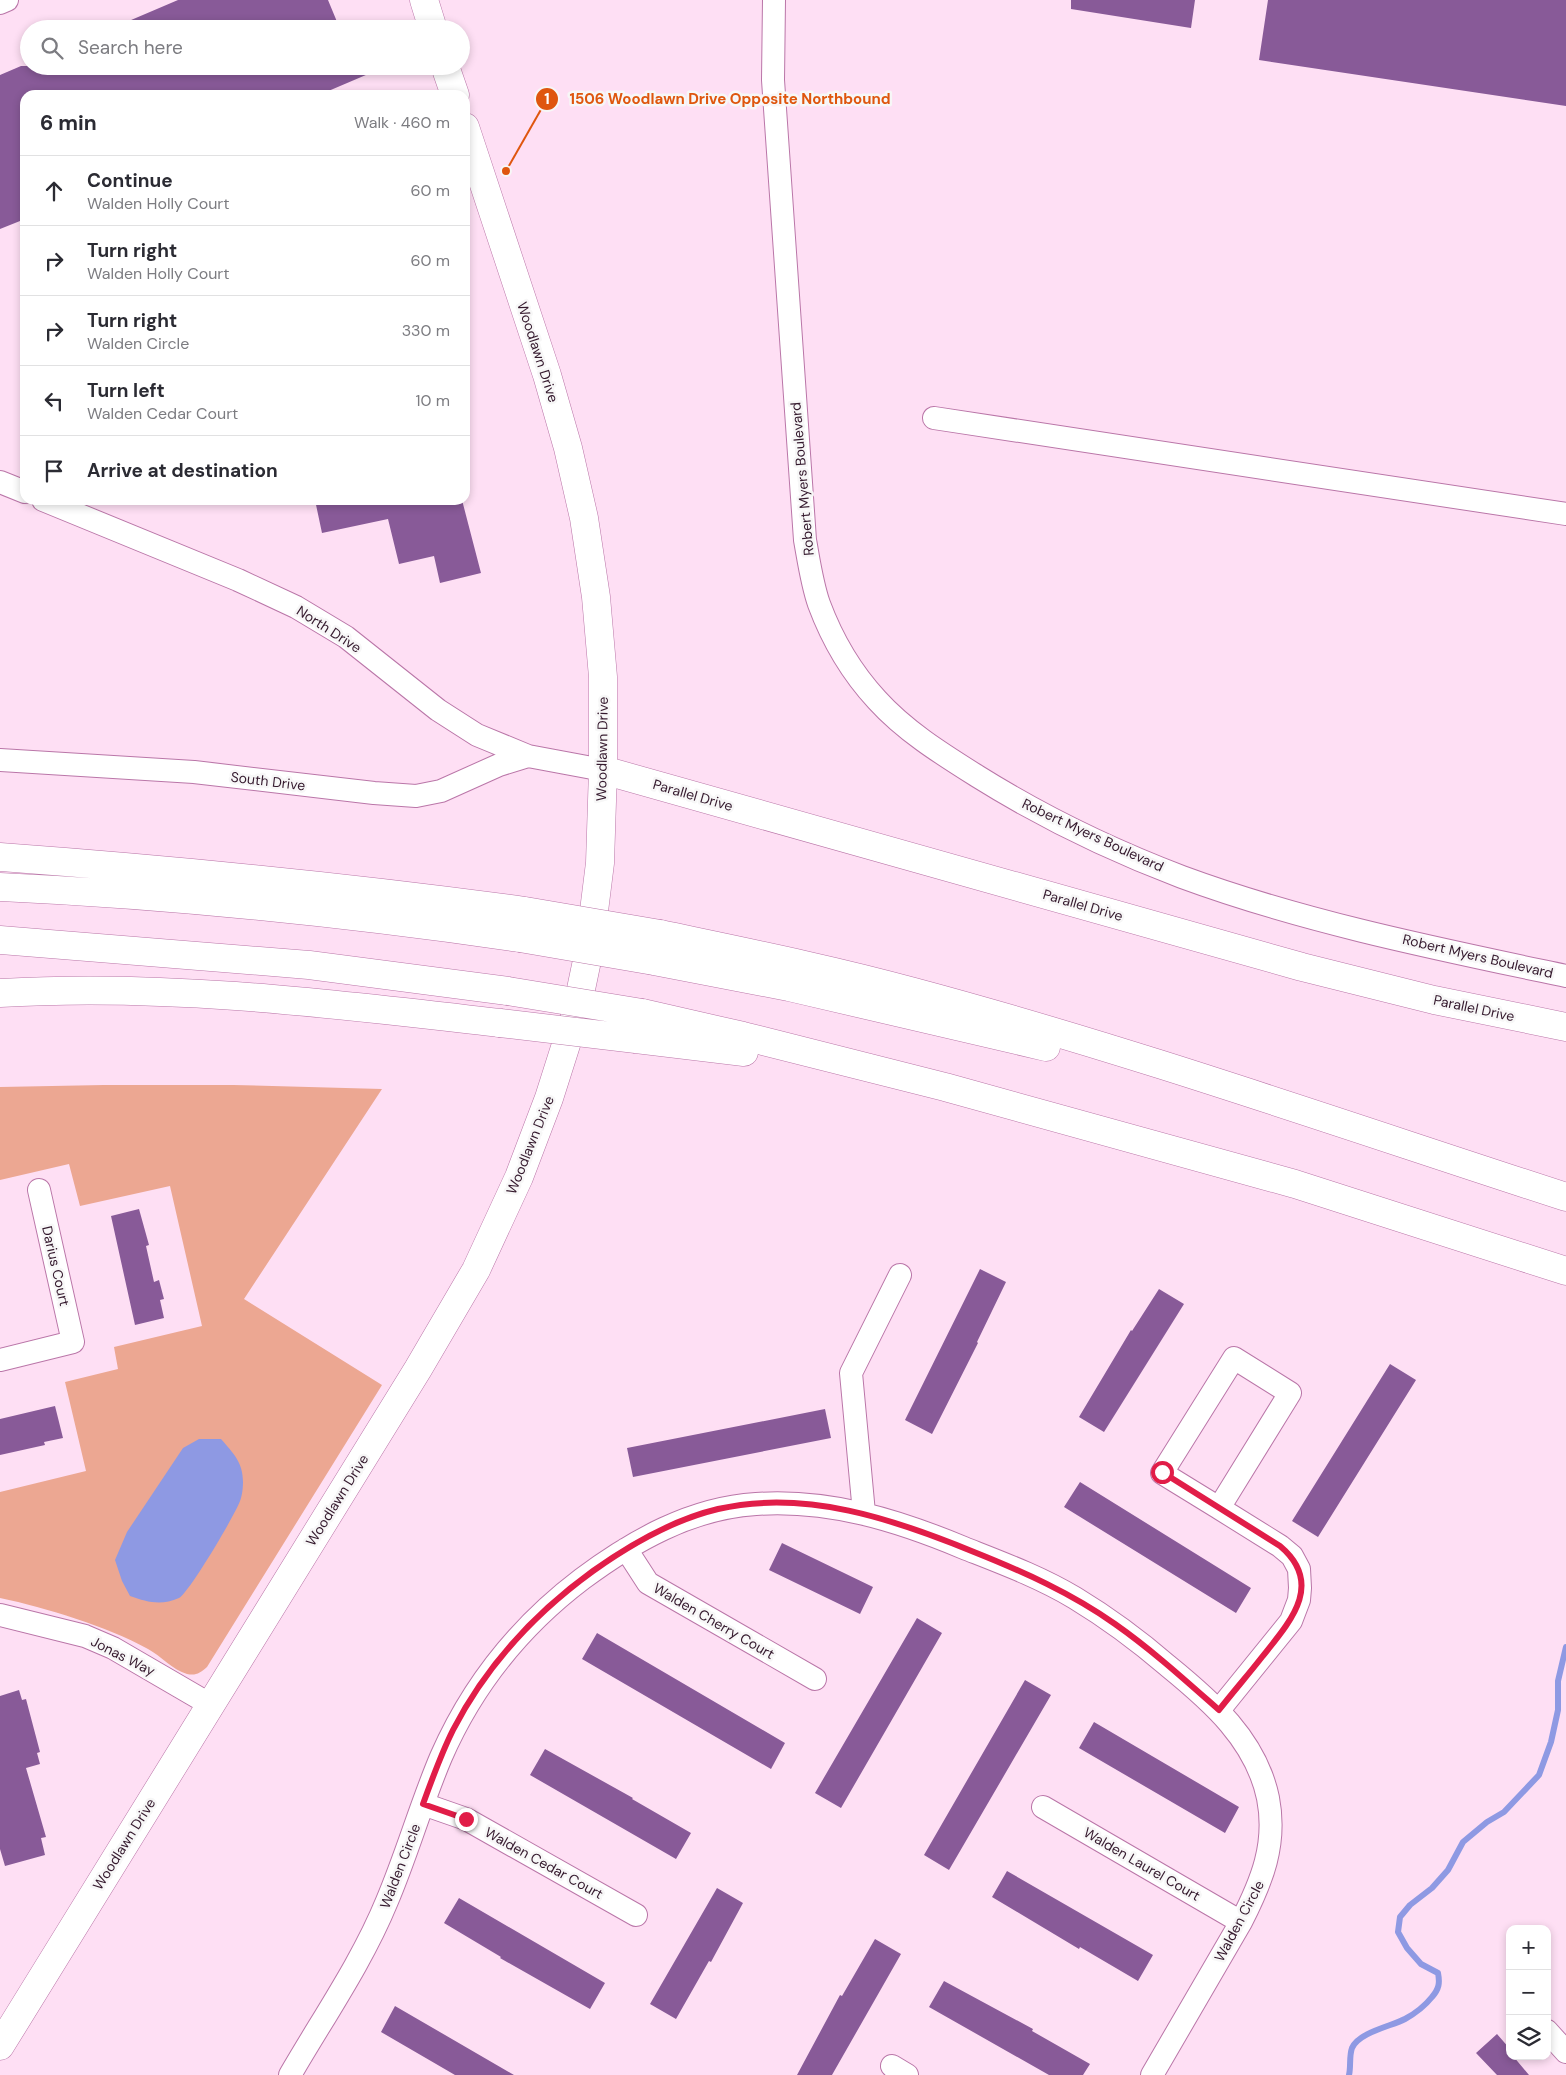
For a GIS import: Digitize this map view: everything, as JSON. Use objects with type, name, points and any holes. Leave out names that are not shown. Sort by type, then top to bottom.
[{"type":"main road","points":[[424,0],[430,20]]},
{"type":"main road","points":[[448,75],[452,90]]},
{"type":"main road","name":"Woodlawn Drive","points":[[0,2046],[418,1369],[476,1270],[519,1177],[549,1098],[576,1013],[589,951],[600,863],[603,677],[596,597],[580,501],[568,448],[547,375],[470,142]]},
{"type":"main road","name":"Parallel Drive","points":[[603,770],[1302,967],[1434,1000],[1566,1027]]},
{"type":"main road","points":[[0,857],[155,868],[314,884],[525,912],[660,934],[794,962],[912,991],[1047,1029],[1566,1197]]},
{"type":"main road","points":[[0,887],[155,896],[312,911],[520,938],[654,961],[789,987],[907,1013],[1333,1121]]},
{"type":"main road","points":[[0,940],[308,965],[508,991],[642,1013],[743,1036],[945,1087],[1296,1184],[1566,1271]]},
{"type":"main road","points":[[0,993],[32,991],[173,992],[306,1000],[738,1051],[945,1087]]},
{"type":"street","points":[[0,3],[7,0]]},
{"type":"street","name":"Robert Myers Boulevard","points":[[774,0],[773,80],[805,540],[819,603],[834,638],[857,675],[877,701],[939,752],[1010,796],[1062,824],[1182,877],[1310,918],[1566,976]]},
{"type":"street","points":[[934,418],[1566,514]]},
{"type":"street","points":[[0,482],[20,490]]},
{"type":"street","name":"North Drive","points":[[55,505],[238,580],[296,607],[346,637],[438,710],[477,735],[528,756],[603,770]]},
{"type":"street","name":"South Drive","points":[[0,760],[194,772],[374,793],[416,796],[441,791],[499,765],[528,756]]},
{"type":"street","name":"Darius Court","points":[[0,1360],[73,1342],[39,1190]]},
{"type":"street","points":[[864,1513],[851,1374],[900,1275]]},
{"type":"street","points":[[1219,1508],[1290,1393],[1234,1358],[1162,1472],[1219,1508],[1280,1546],[1292,1556],[1299,1569],[1300,1588],[1298,1606],[1291,1621],[1219,1710]]},
{"type":"street","name":"Walden Circle","points":[[299,2072],[378,1920],[453,1731],[479,1686],[496,1662],[548,1607],[582,1579],[626,1549],[653,1534],[701,1514],[734,1506],[802,1504],[864,1513],[900,1523],[1026,1573],[1074,1598],[1138,1641],[1219,1710],[1236,1730],[1257,1764],[1268,1796],[1272,1833],[1266,1869],[1255,1896],[1241,1922],[1152,2075]]},
{"type":"street","name":"Walden Cherry Court","points":[[626,1549],[648,1583],[815,1678]]},
{"type":"street","name":"Jonas Way","points":[[0,1615],[85,1636],[112,1648],[210,1705]]},
{"type":"street","name":"Walden Cedar Court","points":[[423,1804],[466,1819],[636,1915]]},
{"type":"street","name":"Walden Laurel Court","points":[[1043,1807],[1241,1922]]},
{"type":"street","points":[[1551,2035],[1566,2052]]},
{"type":"shaded area","points":[[233,1085],[382,1089],[244,1299],[382,1385],[207,1667],[200,1672],[190,1675],[172,1666],[148,1649],[95,1625],[56,1612],[0,1598],[0,1492],[86,1471],[65,1382],[118,1369],[114,1347],[202,1326],[170,1186],[80,1206],[69,1164],[0,1180],[0,1087]]},
{"type":"water","points":[[199,1439],[221,1439],[237,1458],[243,1475],[243,1489],[240,1501],[201,1569],[179,1598],[166,1602],[154,1602],[130,1596],[122,1581],[115,1560],[127,1532],[183,1448]]},
{"type":"building","points":[[178,0],[328,0],[336,20],[131,20]]},
{"type":"building","points":[[1071,0],[1195,0],[1191,28],[1071,9]]},
{"type":"building","points":[[1268,0],[1566,0],[1566,106],[1259,60]]},
{"type":"building","points":[[20,66],[20,75],[366,75],[331,90],[20,90],[20,221],[0,229],[0,75]]},
{"type":"building","points":[[316,505],[463,505],[481,573],[440,583],[434,556],[399,564],[388,519],[322,533]]},
{"type":"building","points":[[139,1209],[149,1245],[146,1246],[154,1282],[159,1280],[164,1299],[160,1300],[164,1318],[135,1325],[111,1216]]},
{"type":"building","points":[[980,1269],[1006,1282],[978,1343],[932,1434],[905,1420]]},
{"type":"building","points":[[1159,1289],[1184,1304],[1104,1432],[1079,1417],[1131,1330]]},
{"type":"building","points":[[1390,1364],[1416,1380],[1318,1537],[1292,1521]]},
{"type":"building","points":[[55,1406],[63,1438],[44,1442],[45,1445],[0,1455],[0,1419]]},
{"type":"building","points":[[825,1409],[831,1438],[633,1477],[627,1448]]},
{"type":"building","points":[[1080,1482],[1251,1588],[1236,1613],[1064,1507]]},
{"type":"building","points":[[782,1543],[873,1587],[860,1614],[769,1570]]},
{"type":"building","points":[[917,1618],[942,1633],[841,1808],[815,1793]]},
{"type":"building","points":[[597,1633],[785,1743],[771,1769],[582,1659]]},
{"type":"building","points":[[1025,1680],[1051,1695],[949,1870],[924,1855]]},
{"type":"building","points":[[19,1690],[22,1700],[26,1699],[40,1752],[37,1753],[40,1764],[26,1768],[46,1837],[41,1838],[45,1855],[5,1866],[0,1849],[0,1696]]},
{"type":"building","points":[[1094,1722],[1239,1807],[1225,1833],[1079,1748]]},
{"type":"building","points":[[545,1749],[691,1833],[676,1859],[530,1775]]},
{"type":"building","points":[[1007,1871],[1153,1955],[1138,1981],[1080,1947],[1079,1949],[992,1897]]},
{"type":"building","points":[[717,1888],[743,1903],[711,1962],[709,1961],[676,2019],[650,2004]]},
{"type":"building","points":[[459,1898],[605,1983],[590,2009],[500,1958],[444,1923]]},
{"type":"building","points":[[875,1939],[901,1954],[832,2075],[797,2075],[840,1995],[842,1996]]},
{"type":"building","points":[[944,1981],[1033,2029],[1032,2031],[1090,2064],[1083,2075],[1049,2075],[929,2007]]},
{"type":"building","points":[[395,2006],[514,2075],[455,2075],[381,2032]]},
{"type":"building","points":[[1497,2034],[1506,2044],[1506,2060],[1516,2060],[1529,2075],[1497,2075],[1476,2053]]},
{"type":"waterway","points":[[1349,2075],[1351,2051],[1356,2042],[1368,2034],[1399,2022],[1420,2010],[1438,1989],[1438,1973],[1421,1964],[1407,1948],[1398,1932],[1400,1917],[1410,1905],[1432,1888],[1448,1870],[1463,1842],[1487,1822],[1504,1812],[1539,1775],[1551,1742],[1558,1710],[1558,1681],[1566,1647]]},
{"type":"place","name":"1506 Woodlawn Drive Opposite Northbound","points":[[506,171]]},
{"type":"route","points":[[466,1819],[423,1804],[440,1758],[453,1731],[479,1686],[512,1643],[548,1607],[608,1560],[667,1527],[701,1514],[734,1506],[779,1503],[802,1504],[864,1513],[920,1530],[1007,1565],[1053,1586],[1116,1624],[1180,1675],[1219,1710],[1291,1621],[1299,1600],[1299,1569],[1292,1556],[1280,1546],[1162,1472]]}]
